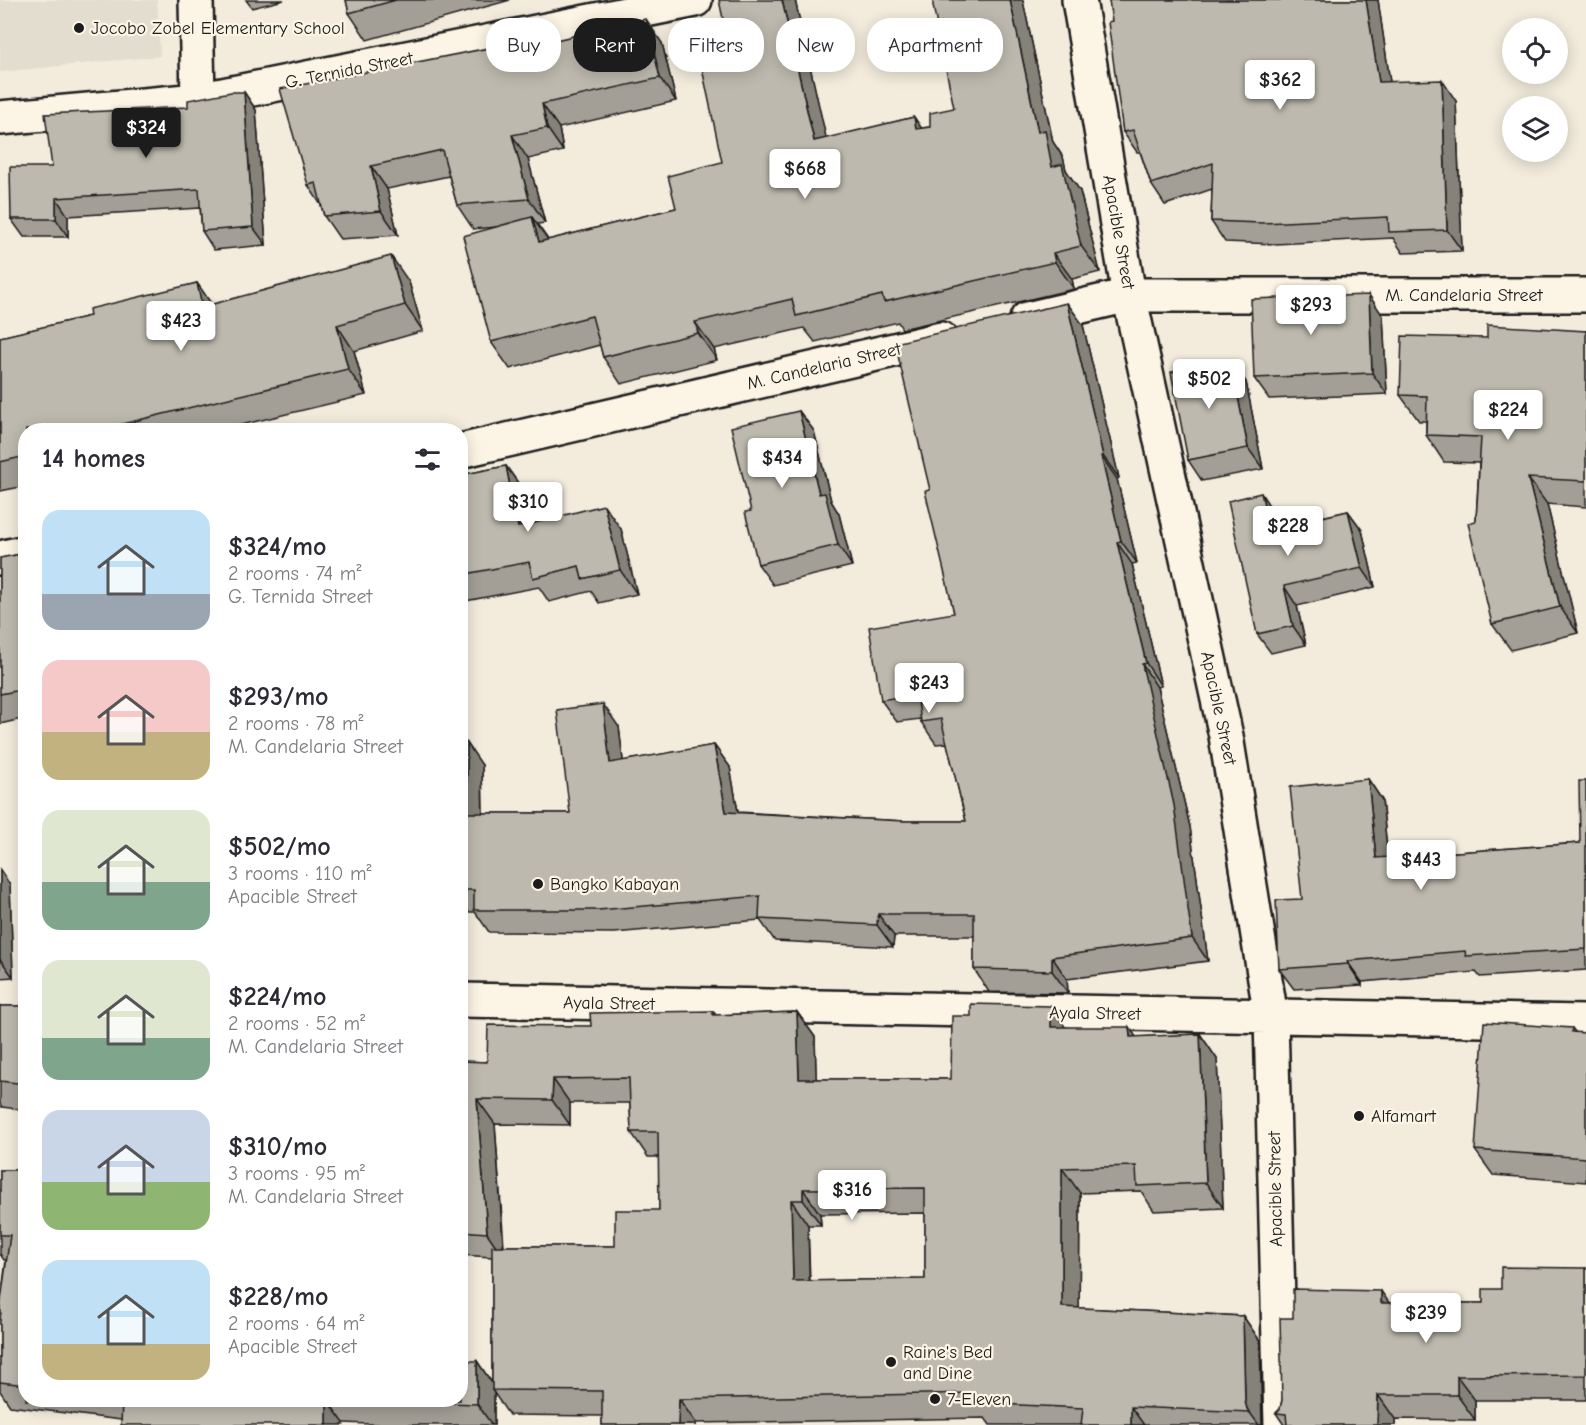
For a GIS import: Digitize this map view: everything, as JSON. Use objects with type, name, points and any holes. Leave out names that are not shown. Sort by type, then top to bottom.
[{"type":"street","points":[[196,0],[198,100]]},
{"type":"street","name":"G. Ternida Street","points":[[0,118],[198,100],[695,0]]},
{"type":"street","name":"Apacible Street","points":[[1078,0],[1129,295],[1226,736],[1271,1017],[1281,1425]]},
{"type":"street","name":"M. Candelaria Street","points":[[1002,324],[1129,295],[1586,295]]},
{"type":"street","name":"M. Candelaria Street","points":[[468,449],[968,333]]},
{"type":"street","points":[[0,558],[18,554]]},
{"type":"street","name":"Ayala Street","points":[[468,1000],[1586,1022]]},
{"type":"shaded area","name":"Jocobo Zobel Elementary School","points":[[0,0],[157,0],[160,56],[0,72]]},
{"type":"building","points":[[346,0],[396,0],[349,13]]},
{"type":"building","points":[[719,0],[782,0],[786,18],[776,18],[776,72],[798,72],[814,141],[914,117],[916,129],[930,127],[930,113],[954,108],[947,72],[1003,72],[1003,18],[935,18],[933,0],[1010,0],[1038,132],[1045,130],[1052,167],[1062,164],[1081,246],[1053,253],[1055,262],[884,302],[882,295],[796,316],[792,299],[695,322],[698,333],[603,357],[592,316],[491,342],[463,236],[532,217],[539,242],[676,208],[668,176],[722,162],[703,72],[764,72],[764,18],[723,18]]},
{"type":"building","points":[[1109,0],[1366,0],[1379,82],[1442,80],[1447,230],[1389,232],[1388,217],[1261,223],[1211,221],[1213,163],[1151,184],[1133,130],[1123,132],[1108,22],[1112,21]]},
{"type":"building","points":[[573,36],[573,72],[656,72],[656,61],[660,78],[542,104],[547,128],[512,135],[529,199],[457,205],[442,150],[371,166],[381,211],[324,216],[316,183],[308,185],[280,89],[486,48],[486,72],[561,72],[561,39]]},
{"type":"building","points":[[231,92],[244,92],[253,227],[202,231],[199,189],[56,198],[56,219],[11,219],[10,167],[52,167],[45,114],[188,107],[188,100]]},
{"type":"building","points":[[391,256],[405,305],[337,325],[348,369],[127,423],[18,423],[18,458],[0,462],[0,337],[90,316],[89,309],[197,283],[202,307]]},
{"type":"building","points":[[1369,295],[1372,373],[1254,378],[1251,299]]},
{"type":"building","points":[[1067,303],[1103,456],[1101,456],[1121,541],[1117,542],[1146,663],[1142,664],[1174,805],[1192,938],[1052,957],[1052,971],[974,969],[974,914],[878,914],[877,925],[759,919],[760,896],[598,910],[474,910],[474,890],[468,890],[468,813],[570,813],[557,710],[603,704],[610,763],[714,745],[726,812],[905,821],[966,821],[941,719],[921,722],[917,694],[881,700],[869,627],[954,613],[925,491],[930,490],[895,343]]},
{"type":"building","points":[[1487,325],[1586,331],[1586,481],[1528,478],[1560,607],[1492,624],[1468,523],[1476,521],[1481,437],[1426,435],[1427,396],[1400,395],[1402,336],[1487,338]]},
{"type":"building","points":[[1231,361],[1248,448],[1188,460],[1171,372]]},
{"type":"building","points":[[799,411],[819,494],[825,493],[838,545],[758,564],[745,512],[751,511],[731,427]]},
{"type":"building","points":[[506,466],[518,527],[604,505],[620,570],[582,579],[579,566],[533,578],[529,562],[468,573],[468,473]]},
{"type":"building","points":[[1261,493],[1270,529],[1348,511],[1362,568],[1284,586],[1293,626],[1257,634],[1228,501]]},
{"type":"building","points":[[18,555],[18,691],[0,694],[0,558]]},
{"type":"building","points":[[1368,779],[1376,858],[1580,843],[1579,781],[1586,781],[1586,949],[1466,956],[1465,951],[1279,969],[1276,900],[1302,899],[1290,787]]},
{"type":"building","points":[[971,1004],[1051,1006],[1051,1027],[1129,1027],[1130,1037],[1200,1034],[1206,1183],[1137,1186],[1136,1166],[1062,1168],[1062,1307],[1243,1316],[1245,1401],[1250,1412],[1131,1407],[1131,1425],[1081,1425],[1083,1408],[975,1403],[975,1393],[679,1399],[678,1425],[602,1425],[602,1391],[492,1390],[492,1246],[615,1246],[615,1210],[659,1210],[658,1132],[631,1132],[629,1078],[553,1079],[552,1100],[477,1099],[487,1233],[468,1232],[468,1061],[487,1062],[488,1025],[591,1026],[590,1013],[713,1011],[713,1015],[797,1012],[799,1079],[951,1079],[952,1016],[971,1016]],"holes":[[[925,1188],[925,1279],[793,1281],[791,1200],[803,1200],[803,1189]]]},
{"type":"building","points":[[0,1006],[18,1006],[18,1083],[0,1081]]},
{"type":"building","points":[[1484,1022],[1572,1028],[1572,1032],[1586,1033],[1586,1158],[1475,1150]]},
{"type":"building","points":[[0,1170],[18,1170],[18,1384],[0,1382],[0,1308],[10,1235],[0,1235]]},
{"type":"building","points":[[1501,1267],[1586,1268],[1586,1375],[1457,1376],[1457,1395],[1378,1395],[1377,1425],[1287,1425],[1286,1414],[1276,1413],[1280,1409],[1282,1400],[1280,1318],[1293,1318],[1293,1289],[1381,1291],[1381,1303],[1483,1303],[1483,1289],[1501,1289]]},
{"type":"building","points":[[468,1361],[477,1361],[477,1404],[468,1404]]},
{"type":"building","points":[[122,1407],[327,1407],[327,1425],[121,1425]]},
{"type":"place","name":"Jocobo Zobel Elementary School","points":[[79,28]]},
{"type":"place","name":"Bangko Kabayan","points":[[538,884]]},
{"type":"place","name":"Alfamart","points":[[1359,1116]]},
{"type":"place","name":"Raine's Bed and Dine","points":[[891,1362]]},
{"type":"place","name":"7-Eleven","points":[[935,1399]]}]
